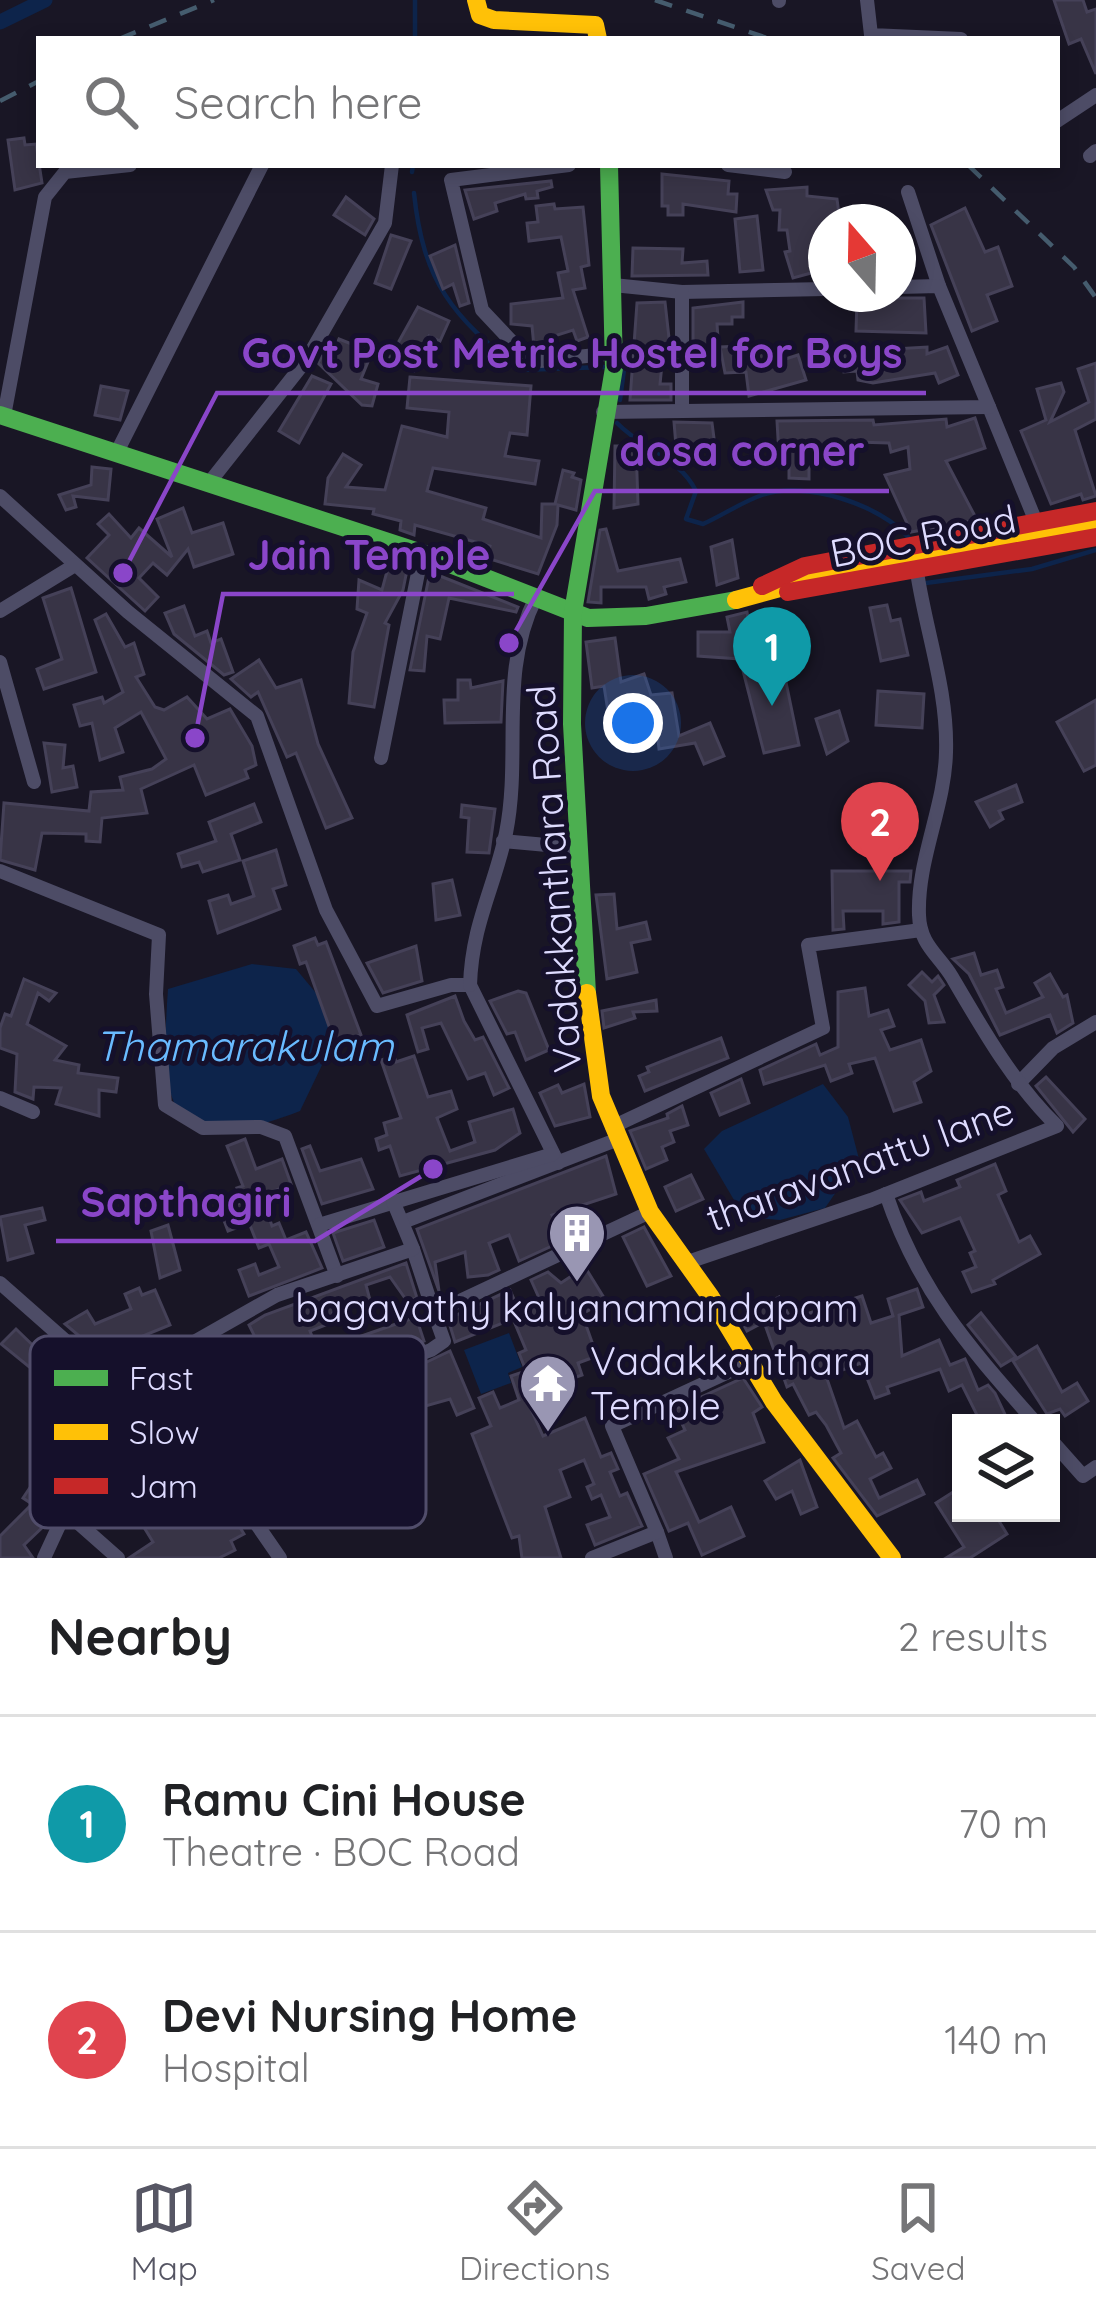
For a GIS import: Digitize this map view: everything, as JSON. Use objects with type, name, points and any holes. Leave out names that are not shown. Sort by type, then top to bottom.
[{"type":"street","points":[[476,0],[480,15],[500,24],[580,22],[596,25],[598,36]]},
{"type":"street","points":[[867,0],[871,35],[894,36]]},
{"type":"street","points":[[1060,119],[1096,94]]},
{"type":"street","points":[[102,168],[65,172],[45,197],[2,415],[422,553],[573,613],[610,620],[731,601],[809,580],[1096,524]]},
{"type":"street","points":[[116,454],[260,168]]},
{"type":"street","points":[[209,483],[307,359],[385,223],[392,168]]},
{"type":"street","points":[[552,168],[493,179],[452,180],[482,310],[531,362],[614,353]]},
{"type":"street","name":"Vadakkanthara Road","points":[[609,168],[614,353],[573,613],[588,1010],[601,1096],[650,1212],[748,1364],[892,1558]]},
{"type":"street","points":[[752,168],[784,172]]},
{"type":"street","points":[[908,192],[939,286],[1036,522]]},
{"type":"street","points":[[613,285],[682,292],[808,289]]},
{"type":"street","points":[[916,287],[939,286]]},
{"type":"street","points":[[682,292],[682,407]]},
{"type":"street","points":[[603,412],[682,407],[988,407]]},
{"type":"street","points":[[0,496],[75,566],[257,716],[326,910],[377,1006],[470,985]]},
{"type":"street","points":[[731,601],[805,566],[1096,511]]},
{"type":"street","name":"BOC Road","points":[[761,592],[803,592],[1096,537]]},
{"type":"street","points":[[381,758],[422,553]]},
{"type":"street","points":[[0,611],[75,566]]},
{"type":"street","points":[[917,572],[928,645],[943,689],[946,755],[924,868],[924,944],[950,973],[1018,1084],[1053,1048],[1096,1022]]},
{"type":"street","points":[[536,596],[514,664],[512,769],[503,841],[472,938],[470,985],[556,1159]]},
{"type":"street","points":[[0,662],[34,782]]},
{"type":"street","points":[[503,841],[580,848]]},
{"type":"street","points":[[0,871],[158,935],[156,994],[165,1105],[203,1128],[261,1127],[285,1136],[337,1276]]},
{"type":"street","points":[[404,1222],[614,1134],[823,1028],[808,945],[922,930]]},
{"type":"street","name":"tharavanattu lane","points":[[685,1263],[886,1194],[1057,1126],[1018,1084]]},
{"type":"street","points":[[0,1098],[33,1112]]},
{"type":"street","points":[[319,1225],[556,1159]]},
{"type":"street","points":[[886,1194],[907,1255],[936,1306],[1028,1414]]},
{"type":"street","points":[[394,1201],[444,1341],[426,1353]]},
{"type":"street","points":[[434,1313],[650,1212]]},
{"type":"street","points":[[204,1336],[277,1295],[412,1249]]},
{"type":"street","points":[[0,1283],[60,1336]]},
{"type":"street","points":[[666,1558],[612,1426],[748,1364]]},
{"type":"street","points":[[1060,1450],[1083,1476],[1096,1467]]},
{"type":"street","points":[[44,1558],[59,1528]]},
{"type":"street","points":[[84,1528],[118,1558]]},
{"type":"street","points":[[259,1528],[280,1558]]},
{"type":"street","points":[[592,1558],[657,1532]]},
{"type":"water","name":"Thamarakulam","points":[[252,964],[296,969],[321,999],[333,1042],[300,1111],[255,1126],[221,1130],[196,1126],[180,1113],[170,1092],[168,989]]},
{"type":"water","points":[[823,1084],[848,1117],[859,1159],[825,1208],[780,1220],[744,1217],[704,1149],[722,1131]]},
{"type":"water","points":[[509,1333],[522,1367],[508,1373],[511,1383],[481,1394],[464,1350]]},
{"type":"building","points":[[1054,0],[1083,0],[1087,12],[1096,9],[1096,74],[1081,39],[1069,44]]},
{"type":"building","points":[[24,138],[25,145],[36,144],[36,168],[42,183],[15,190],[8,140]]},
{"type":"building","points":[[662,174],[729,181],[728,194],[737,194],[736,212],[683,204],[683,215],[668,215],[668,206],[662,206]]},
{"type":"building","points":[[551,181],[552,187],[537,191],[538,198],[526,199],[525,194],[495,203],[497,211],[474,219],[465,190]]},
{"type":"building","points":[[807,187],[807,196],[837,199],[838,204],[808,204],[808,274],[793,278],[785,252],[790,251],[787,230],[779,230],[780,210],[773,210],[766,190]]},
{"type":"building","points":[[346,197],[374,219],[365,235],[334,215]]},
{"type":"building","points":[[554,204],[555,209],[583,207],[589,265],[581,267],[585,288],[573,290],[588,337],[577,341],[573,330],[554,336],[555,344],[534,347],[532,326],[511,324],[511,304],[563,298],[558,273],[568,271],[561,237],[529,241],[527,223],[538,222],[536,206]]},
{"type":"building","points":[[965,208],[985,252],[998,247],[1012,286],[987,295],[997,321],[972,331],[931,225]]},
{"type":"building","points":[[757,216],[763,270],[740,272],[735,219]]},
{"type":"building","points":[[391,235],[411,241],[391,289],[375,283]]},
{"type":"building","points":[[455,245],[469,303],[460,306],[453,284],[443,289],[430,256]]},
{"type":"building","points":[[633,248],[683,249],[682,263],[707,261],[708,275],[632,276]]},
{"type":"building","points":[[916,298],[924,298],[926,333],[856,331],[857,312],[916,312]]},
{"type":"building","points":[[665,302],[671,356],[663,354],[660,384],[671,384],[671,400],[630,400],[637,303]]},
{"type":"building","points":[[743,302],[743,317],[732,317],[732,324],[717,324],[719,353],[705,355],[706,364],[693,365],[693,308]]},
{"type":"building","points":[[418,307],[449,321],[440,341],[429,336],[414,371],[388,361]]},
{"type":"building","points":[[339,339],[372,352],[361,379],[378,384],[372,406],[362,405],[318,363],[330,342],[336,346]]},
{"type":"building","points":[[743,346],[743,354],[769,352],[770,364],[798,355],[806,380],[749,396],[746,372],[725,373],[720,347]]},
{"type":"building","points":[[927,347],[927,354],[947,347],[958,375],[939,383],[935,373],[873,383],[858,380],[857,371],[844,372],[843,352]]},
{"type":"building","points":[[1096,363],[1096,419],[1075,430],[1096,496],[1083,500],[1081,494],[1051,504],[1021,431],[1046,420],[1037,389],[1061,383],[1064,392],[1050,422],[1089,402],[1078,369]]},
{"type":"building","points":[[312,376],[331,384],[299,443],[279,431]]},
{"type":"building","points":[[410,377],[531,386],[527,435],[510,433],[505,456],[539,461],[535,484],[433,468],[427,491],[486,508],[483,519],[541,538],[542,504],[555,504],[563,470],[574,473],[572,477],[581,480],[576,510],[558,505],[557,525],[538,574],[487,558],[490,546],[415,525],[414,535],[400,530],[401,521],[373,514],[374,509],[325,504],[328,478],[343,454],[361,465],[346,487],[385,490],[402,426],[447,437],[449,412],[407,408]]},
{"type":"building","points":[[101,386],[128,391],[120,420],[95,415]]},
{"type":"building","points":[[975,418],[985,448],[946,461],[977,520],[911,532],[885,475],[910,469],[908,447],[891,452],[889,443],[855,442],[822,452],[809,457],[809,479],[789,478],[789,454],[779,455],[777,421],[873,420],[874,425],[946,419],[947,427]]},
{"type":"building","points":[[674,422],[712,423],[715,446],[691,449],[691,457],[677,458]]},
{"type":"building","points":[[615,446],[636,446],[638,504],[614,508]]},
{"type":"building","points":[[92,467],[111,469],[108,500],[73,496],[76,507],[66,510],[59,495],[91,485]]},
{"type":"building","points":[[183,508],[192,533],[223,523],[233,554],[194,567],[188,549],[167,575],[153,563],[139,578],[158,597],[145,611],[87,558],[109,535],[98,524],[109,514],[131,538],[139,528],[172,557],[157,519]]},
{"type":"building","points":[[606,529],[618,571],[680,559],[686,582],[664,587],[666,594],[649,599],[646,587],[601,587],[601,603],[588,602],[600,530]]},
{"type":"building","points":[[732,540],[738,578],[717,585],[711,547]]},
{"type":"building","points":[[390,560],[408,565],[403,590],[385,623],[389,625],[374,707],[349,703],[353,652],[367,613],[357,609],[359,580],[382,590]]},
{"type":"building","points":[[430,572],[518,607],[516,612],[449,598],[440,639],[427,636],[424,671],[410,670]]},
{"type":"building","points":[[71,588],[96,672],[44,689],[37,669],[62,659],[43,598]]},
{"type":"building","points":[[887,605],[891,621],[900,619],[908,655],[881,661],[870,608]]},
{"type":"building","points":[[184,606],[195,636],[207,631],[211,643],[221,639],[233,672],[224,675],[174,634],[165,613]]},
{"type":"building","points":[[747,612],[748,618],[767,616],[770,661],[781,658],[799,745],[764,753],[740,659],[698,656],[698,632],[730,632],[727,617]]},
{"type":"building","points":[[106,614],[125,647],[134,643],[144,674],[136,677],[155,707],[164,710],[187,697],[207,719],[230,709],[252,746],[256,765],[245,770],[248,778],[206,795],[194,765],[141,789],[147,813],[102,818],[100,842],[86,841],[86,834],[42,833],[35,870],[0,860],[4,803],[89,811],[91,792],[123,790],[120,777],[152,769],[166,759],[141,712],[115,728],[123,752],[100,760],[92,723],[80,726],[74,705],[102,697],[104,703],[123,692],[95,620]]},
{"type":"building","points":[[615,638],[621,682],[644,674],[651,695],[672,693],[679,736],[710,723],[724,756],[704,764],[695,743],[659,749],[656,722],[611,731],[604,686],[592,688],[586,642]]},
{"type":"building","points":[[259,660],[276,688],[301,680],[318,744],[352,818],[326,828],[296,753],[287,757],[258,692],[251,697],[231,679]]},
{"type":"building","points":[[458,680],[470,680],[471,688],[503,681],[501,722],[445,723],[444,700],[458,700]]},
{"type":"building","points":[[878,691],[924,694],[922,728],[876,725]]},
{"type":"building","points":[[1096,700],[1096,765],[1084,771],[1057,722]]},
{"type":"building","points":[[839,711],[848,741],[827,754],[816,719]]},
{"type":"building","points":[[44,743],[65,745],[63,768],[73,766],[77,787],[52,792]]},
{"type":"building","points":[[1016,785],[1022,802],[999,811],[1003,819],[990,827],[976,802]]},
{"type":"building","points":[[254,804],[261,822],[231,834],[240,860],[203,872],[199,862],[182,867],[178,854],[216,841],[209,822]]},
{"type":"building","points":[[462,805],[495,809],[489,853],[467,852],[469,818],[461,817]]},
{"type":"building","points":[[276,850],[286,885],[273,889],[280,909],[218,933],[209,901],[228,895],[231,904],[254,896],[243,861]]},
{"type":"building","points":[[832,871],[911,871],[910,882],[899,882],[899,922],[883,924],[883,911],[843,911],[844,929],[833,930]]},
{"type":"building","points":[[452,880],[460,915],[436,920],[433,884]]},
{"type":"building","points":[[614,894],[617,929],[646,922],[650,939],[631,943],[637,972],[607,979],[596,895]]},
{"type":"building","points":[[315,938],[318,945],[326,942],[361,1035],[335,1043],[306,962],[300,964],[294,946]]},
{"type":"building","points":[[416,946],[422,981],[383,993],[367,963]]},
{"type":"building","points":[[974,953],[981,975],[997,970],[1003,987],[996,989],[1006,1013],[1043,997],[1035,983],[1050,974],[1063,997],[1067,995],[1073,1023],[1057,1033],[1050,1015],[1000,1035],[969,974],[953,959]]},
{"type":"building","points":[[922,972],[932,982],[938,976],[944,985],[934,995],[944,1022],[929,1023],[925,1001],[909,985]]},
{"type":"building","points":[[24,979],[56,993],[49,1001],[38,993],[27,1024],[66,1046],[55,1060],[79,1065],[78,1073],[118,1078],[116,1092],[99,1090],[99,1116],[56,1104],[61,1088],[34,1087],[33,1099],[15,1092],[17,1054],[0,1048],[0,1028],[5,1014],[11,1016]]},
{"type":"building","points":[[865,988],[869,1016],[888,1010],[894,1026],[881,1030],[890,1050],[921,1040],[931,1071],[914,1082],[921,1102],[894,1111],[875,1058],[849,1064],[852,1073],[831,1081],[825,1065],[764,1084],[760,1070],[816,1044],[820,1055],[838,1047],[838,992]]},
{"type":"building","points":[[518,991],[526,993],[549,1050],[526,1060],[515,1032],[507,1034],[490,1001]]},
{"type":"building","points":[[455,996],[475,1040],[483,1037],[509,1088],[494,1095],[485,1073],[468,1079],[441,1023],[422,1028],[428,1049],[418,1052],[407,1015]]},
{"type":"building","points":[[656,1000],[657,1011],[633,1012],[635,1018],[604,1028],[602,1011]]},
{"type":"building","points":[[721,1038],[728,1058],[645,1091],[639,1076],[649,1072],[647,1067]]},
{"type":"building","points":[[394,1056],[396,1062],[414,1056],[428,1097],[451,1091],[457,1109],[437,1118],[450,1151],[475,1142],[469,1122],[513,1109],[520,1133],[495,1150],[400,1176],[390,1146],[379,1150],[376,1139],[387,1135],[384,1123],[401,1118],[381,1060]]},
{"type":"building","points":[[1046,1077],[1085,1119],[1073,1132],[1036,1086]]},
{"type":"building","points":[[741,1079],[749,1103],[720,1115],[711,1093]]},
{"type":"building","points":[[584,1084],[590,1117],[555,1126],[540,1093],[558,1085],[562,1093]]},
{"type":"building","points":[[682,1106],[688,1125],[670,1131],[674,1142],[662,1147],[667,1160],[646,1169],[630,1131],[668,1118],[667,1114]]},
{"type":"building","points":[[245,1139],[256,1169],[282,1159],[291,1184],[262,1196],[272,1226],[279,1223],[286,1240],[306,1232],[322,1268],[249,1296],[239,1270],[255,1264],[259,1275],[279,1267],[269,1244],[259,1248],[249,1223],[228,1231],[220,1210],[243,1202],[237,1188],[243,1186],[227,1146]]},
{"type":"building","points":[[310,1146],[320,1171],[361,1159],[373,1189],[322,1204],[302,1149]]},
{"type":"building","points":[[606,1156],[616,1194],[552,1215],[567,1239],[519,1261],[509,1235],[489,1243],[499,1270],[488,1275],[468,1277],[465,1252],[435,1262],[439,1291],[417,1229]]},
{"type":"building","points":[[995,1164],[1006,1191],[998,1195],[1019,1242],[1030,1236],[1040,1254],[993,1280],[995,1284],[972,1292],[963,1272],[976,1267],[970,1253],[975,1251],[960,1218],[922,1233],[900,1200],[921,1192],[924,1201],[960,1187],[957,1180]]},
{"type":"building","points":[[691,1175],[703,1199],[676,1211],[665,1187]]},
{"type":"building","points":[[42,1208],[45,1220],[25,1225],[33,1253],[8,1260],[0,1217]]},
{"type":"building","points":[[374,1220],[384,1247],[343,1261],[333,1233]]},
{"type":"building","points":[[168,1225],[180,1270],[160,1278],[151,1231]]},
{"type":"building","points":[[644,1227],[671,1276],[647,1286],[623,1237]]},
{"type":"building","points":[[406,1263],[417,1298],[407,1301],[390,1277],[366,1285],[370,1300],[333,1313],[336,1321],[310,1331],[312,1336],[254,1336],[249,1325]]},
{"type":"building","points":[[585,1267],[606,1301],[582,1314],[597,1356],[578,1363],[582,1375],[556,1384],[560,1395],[530,1407],[543,1436],[585,1418],[601,1457],[611,1453],[618,1469],[610,1472],[620,1496],[627,1493],[642,1526],[595,1545],[587,1525],[610,1517],[601,1495],[592,1499],[587,1487],[594,1484],[584,1460],[560,1470],[570,1497],[545,1507],[561,1558],[522,1558],[519,1536],[512,1538],[472,1434],[491,1426],[479,1398],[493,1392],[500,1408],[519,1400],[511,1376],[526,1371],[519,1353],[526,1350],[513,1319],[455,1342],[448,1319],[510,1290],[519,1311],[539,1298],[531,1280],[548,1272],[561,1283]]},
{"type":"building","points":[[139,1288],[142,1295],[155,1290],[170,1325],[143,1336],[79,1336],[65,1324],[87,1311],[95,1324],[131,1309],[125,1294]]},
{"type":"building","points":[[917,1289],[923,1307],[899,1315],[902,1356],[939,1340],[950,1365],[965,1359],[978,1390],[988,1385],[1005,1414],[976,1414],[962,1385],[949,1391],[940,1369],[887,1387],[889,1393],[875,1398],[861,1363],[826,1376],[844,1428],[857,1421],[876,1457],[883,1453],[891,1468],[870,1479],[879,1498],[917,1480],[924,1494],[877,1516],[833,1458],[841,1453],[826,1425],[816,1412],[809,1415],[793,1384],[787,1387],[764,1322],[747,1331],[740,1318],[779,1297],[791,1319],[862,1296],[871,1323],[893,1316],[888,1299]]},
{"type":"building","points":[[981,1313],[1016,1357],[1001,1366],[968,1325]]},
{"type":"building","points":[[416,1317],[422,1336],[362,1336]]},
{"type":"building","points":[[16,1329],[30,1343],[30,1368],[1,1344]]},
{"type":"building","points":[[1037,1346],[1062,1392],[1077,1383],[1088,1401],[1065,1416],[1060,1409],[1047,1414],[1013,1361]]},
{"type":"building","points":[[450,1351],[474,1408],[457,1415],[450,1399],[426,1406],[426,1362]]},
{"type":"building","points":[[743,1378],[762,1407],[753,1413],[764,1442],[676,1472],[699,1522],[731,1507],[744,1536],[702,1555],[688,1523],[669,1531],[644,1474],[679,1459],[668,1438],[685,1430],[675,1409]]},
{"type":"building","points":[[800,1460],[817,1507],[801,1514],[792,1491],[776,1499],[765,1481]]},
{"type":"building","points":[[952,1493],[952,1522],[1000,1522],[1007,1534],[970,1558],[946,1558],[964,1547],[936,1503]]},
{"type":"building","points":[[30,1506],[30,1528],[42,1528],[24,1545],[33,1558],[0,1558],[0,1536]]},
{"type":"building","points":[[144,1528],[240,1528],[244,1534],[231,1541],[235,1550],[219,1558],[129,1558],[153,1542]]},
{"type":"waterway","points":[[0,22],[45,0]]},
{"type":"waterway","points":[[415,0],[415,36]]},
{"type":"waterway","points":[[412,172],[413,168]]},
{"type":"waterway","points":[[414,193],[434,274],[476,332],[521,370],[604,367]]},
{"type":"waterway","points":[[620,400],[625,362]]},
{"type":"waterway","points":[[617,423],[689,479],[696,491],[686,519],[703,524],[762,495],[800,491],[862,506],[909,538]]},
{"type":"waterway","points":[[926,583],[1032,569],[1096,550]]},
{"type":"railway","points":[[126,36],[214,0]]},
{"type":"railway","points":[[655,0],[761,36]]},
{"type":"railway","points":[[0,101],[36,83]]},
{"type":"railway","points":[[971,168],[1074,267],[1096,298]]},
{"type":"traffic: fast","points":[[587,993],[572,724],[573,612],[614,368],[609,168]]},
{"type":"traffic: fast","points":[[0,415],[422,553],[588,618],[646,616],[736,600]]},
{"type":"traffic: slow","points":[[476,0],[480,15],[494,20],[595,25],[597,36]]},
{"type":"traffic: slow","points":[[736,600],[809,580],[1096,524]]},
{"type":"traffic: slow","points":[[587,993],[601,1096],[650,1212],[710,1296],[774,1402],[892,1558]]},
{"type":"traffic: jam","points":[[762,586],[805,566],[1096,511]]},
{"type":"traffic: jam","points":[[788,592],[1096,537]]},
{"type":"place","name":"Govt Post Metric Hostel for Boys","points":[[123,573]]},
{"type":"place","name":"dosa corner","points":[[509,643]]},
{"type":"place","name":"Ramu Cini House","points":[[772,706]]},
{"type":"place","name":"Jain Temple","points":[[195,738]]},
{"type":"place","name":"Devi Nursing Home","points":[[880,881]]},
{"type":"place","name":"Sapthagiri","points":[[433,1169]]},
{"type":"place","name":"bagavathy kalyanamandapam","points":[[577,1284]]},
{"type":"place","name":"Vadakkanthara Temple","points":[[548,1434]]}]
